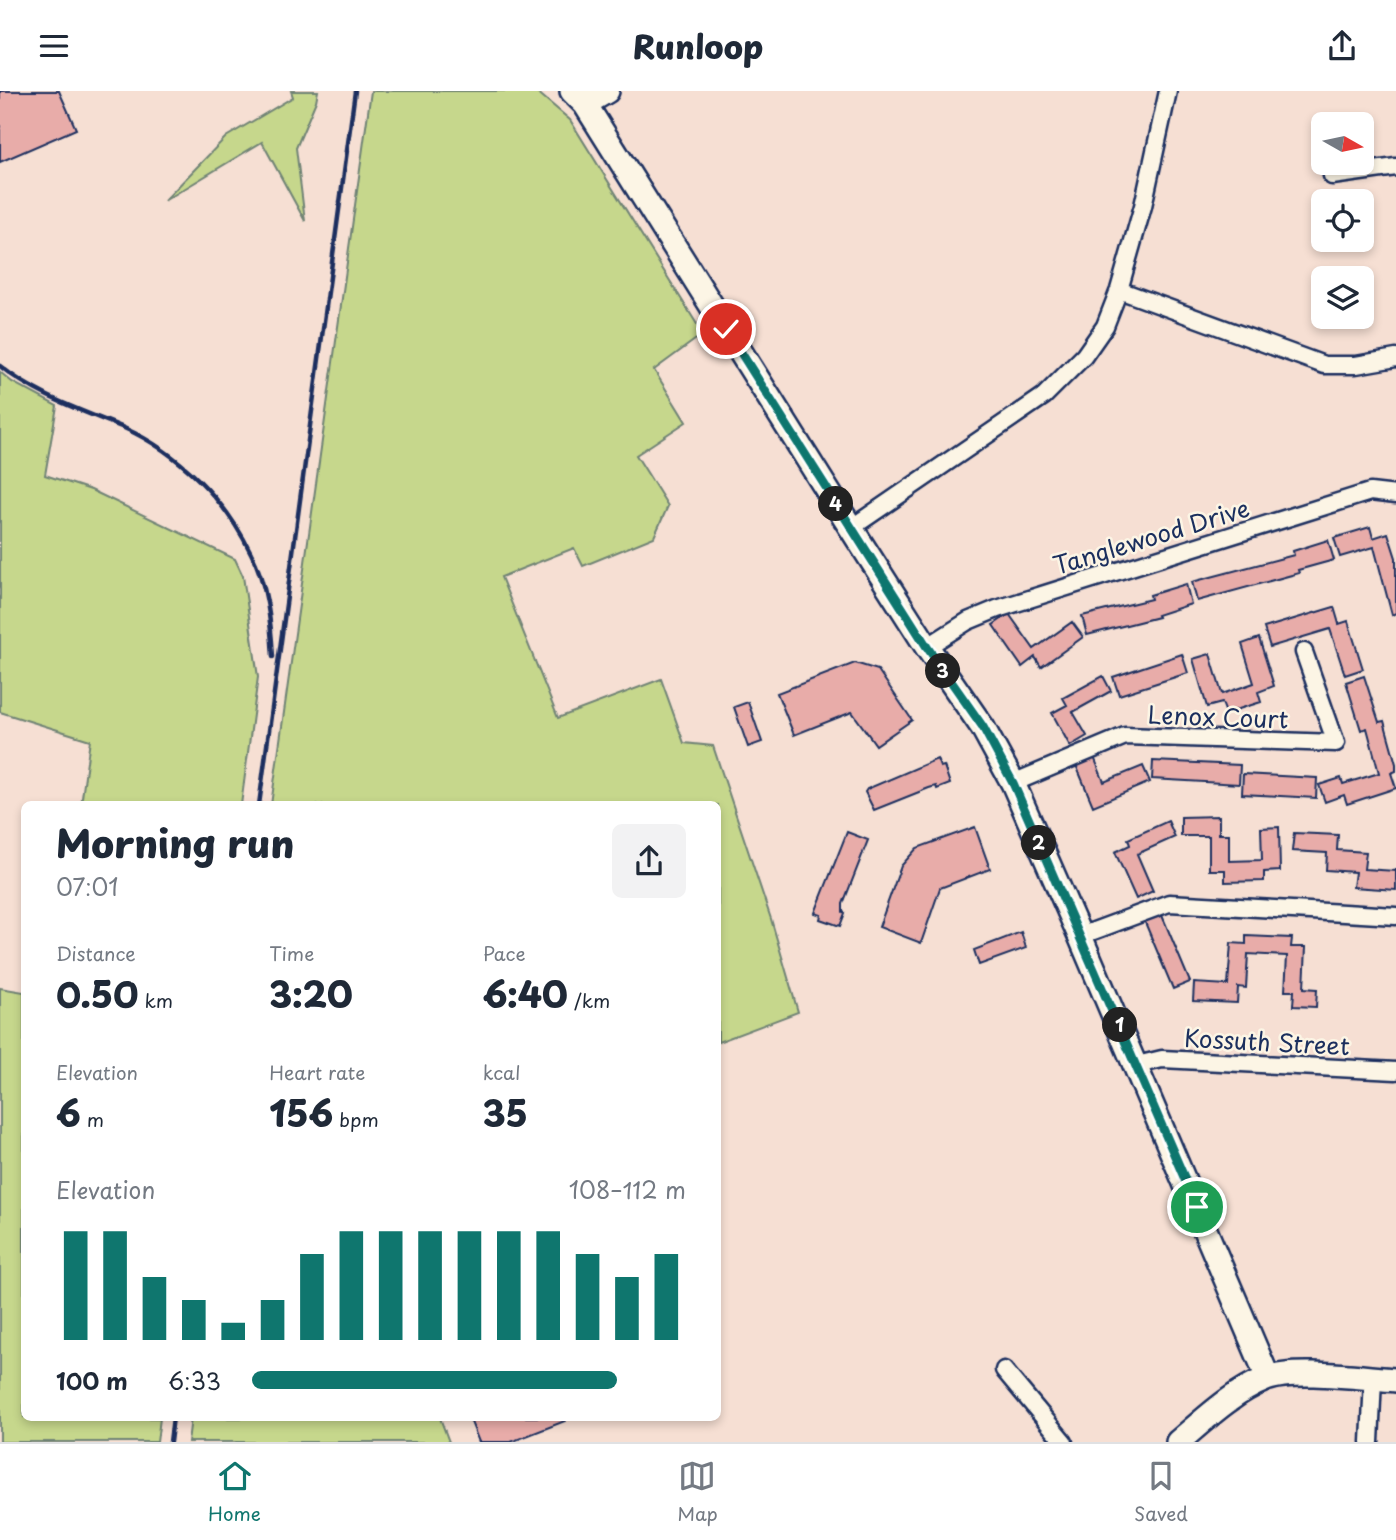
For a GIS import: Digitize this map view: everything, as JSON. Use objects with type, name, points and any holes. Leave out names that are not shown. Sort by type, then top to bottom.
[{"type":"main road","points":[[607,91],[578,98],[927,647],[983,727],[1013,783],[1137,1065],[1268,1378]]},
{"type":"main road","points":[[1178,1442],[1247,1388],[1268,1378],[1302,1375],[1385,1379]]},
{"type":"street","points":[[851,528],[1044,396],[1091,346],[1105,325],[1119,290],[1143,206],[1168,91]]},
{"type":"street","points":[[1332,176],[1396,167]]},
{"type":"street","points":[[1119,290],[1324,365],[1356,365],[1396,358]]},
{"type":"street","name":"Tanglewood Drive","points":[[927,647],[968,621],[997,609],[1370,492],[1396,495]]},
{"type":"street","name":"Lenox Court","points":[[1013,783],[1125,736],[1336,743],[1304,652]]},
{"type":"street","points":[[1080,936],[1169,903],[1396,916]]},
{"type":"street","name":"Kossuth Street","points":[[1137,1065],[1162,1059],[1396,1070]]},
{"type":"street","points":[[1004,1370],[1064,1442]]},
{"type":"street","points":[[1370,1442],[1385,1379]]},
{"type":"green space","points":[[291,91],[318,91],[296,148],[305,221],[262,142],[164,201],[226,137],[293,97]]},
{"type":"green space","points":[[371,91],[536,91],[570,120],[703,334],[654,370],[686,422],[636,455],[668,506],[654,537],[583,566],[574,548],[501,577],[558,718],[661,679],[684,743],[713,746],[771,919],[798,1012],[721,1041],[721,801],[272,801]]},
{"type":"green space","points":[[0,372],[12,382],[57,406],[45,475],[91,490],[235,559],[243,576],[258,677],[242,801],[82,801],[90,740],[0,712]]},
{"type":"green space","points":[[0,988],[21,992],[21,1421],[160,1421],[157,1442],[0,1442]]},
{"type":"green space","points":[[191,1421],[441,1421],[449,1442],[188,1442]]},
{"type":"building","points":[[0,91],[59,91],[76,129],[0,162]]},
{"type":"building","points":[[1370,527],[1373,538],[1388,533],[1396,558],[1396,613],[1392,615],[1374,547],[1340,557],[1334,538]]},
{"type":"building","points":[[1328,540],[1334,560],[1298,570],[1299,573],[1197,601],[1192,582],[1294,555],[1293,551]]},
{"type":"building","points":[[1186,584],[1191,604],[1157,615],[1158,617],[1087,635],[1082,616],[1151,599],[1150,595]]},
{"type":"building","points":[[1334,607],[1339,624],[1348,621],[1363,669],[1345,675],[1330,629],[1270,647],[1264,628]]},
{"type":"building","points":[[1009,614],[1034,649],[1072,622],[1083,637],[1041,667],[1035,657],[1022,667],[993,625]]},
{"type":"building","points":[[1259,638],[1274,686],[1258,692],[1261,702],[1226,713],[1222,703],[1207,707],[1193,659],[1210,654],[1222,694],[1254,683],[1242,644]]},
{"type":"building","points":[[1182,654],[1188,673],[1119,695],[1113,677]]},
{"type":"building","points":[[855,663],[878,670],[912,720],[876,745],[852,712],[794,735],[777,693]]},
{"type":"building","points":[[1103,676],[1111,691],[1073,712],[1087,736],[1070,746],[1052,713],[1067,705],[1063,698]]},
{"type":"building","points":[[1364,676],[1379,722],[1384,721],[1396,764],[1396,771],[1391,773],[1396,788],[1347,804],[1344,795],[1325,802],[1319,785],[1341,778],[1343,784],[1379,773],[1367,728],[1361,730],[1346,682]]},
{"type":"building","points":[[748,702],[762,742],[748,747],[734,707]]},
{"type":"building","points":[[1094,757],[1104,782],[1143,766],[1150,782],[1093,806],[1076,765]]},
{"type":"building","points":[[937,759],[940,767],[944,766],[950,784],[937,789],[936,786],[929,788],[874,810],[865,792],[867,789]]},
{"type":"building","points":[[1153,761],[1240,765],[1239,784],[1152,779]]},
{"type":"building","points":[[1243,774],[1317,778],[1316,798],[1242,794]]},
{"type":"building","points":[[1219,816],[1219,834],[1229,834],[1229,861],[1262,860],[1261,828],[1279,827],[1280,871],[1264,872],[1264,881],[1225,882],[1225,870],[1209,870],[1209,836],[1181,836],[1181,817]]},
{"type":"building","points":[[1168,821],[1175,837],[1137,854],[1153,891],[1136,899],[1115,852],[1130,845],[1128,839]]},
{"type":"building","points":[[975,827],[990,869],[940,888],[921,943],[879,927],[901,866],[917,848]]},
{"type":"building","points":[[847,832],[868,840],[843,904],[845,913],[840,926],[820,919],[821,915],[815,913]]},
{"type":"building","points":[[1294,833],[1338,835],[1337,850],[1366,852],[1364,869],[1396,871],[1396,890],[1353,887],[1355,872],[1326,870],[1327,853],[1292,851]]},
{"type":"building","points":[[1161,913],[1190,982],[1173,989],[1144,920]]},
{"type":"building","points":[[1021,932],[1026,948],[979,965],[974,950]]},
{"type":"building","points":[[1246,936],[1292,938],[1291,947],[1306,947],[1304,988],[1317,989],[1316,1007],[1293,1006],[1294,991],[1285,991],[1287,956],[1248,954],[1246,988],[1238,987],[1237,1003],[1193,1001],[1194,983],[1228,985],[1231,943],[1246,944]]},
{"type":"building","points":[[471,1421],[565,1421],[511,1442],[479,1442]]},
{"type":"railway","points":[[260,801],[355,91]]},
{"type":"railway","points":[[0,366],[44,394],[144,438],[181,464],[214,496],[240,533],[261,577],[273,657]]},
{"type":"railway","points":[[170,1442],[173,1421]]},
{"type":"route","points":[[726,329],[927,647],[983,727],[1013,783],[1197,1207]]}]
